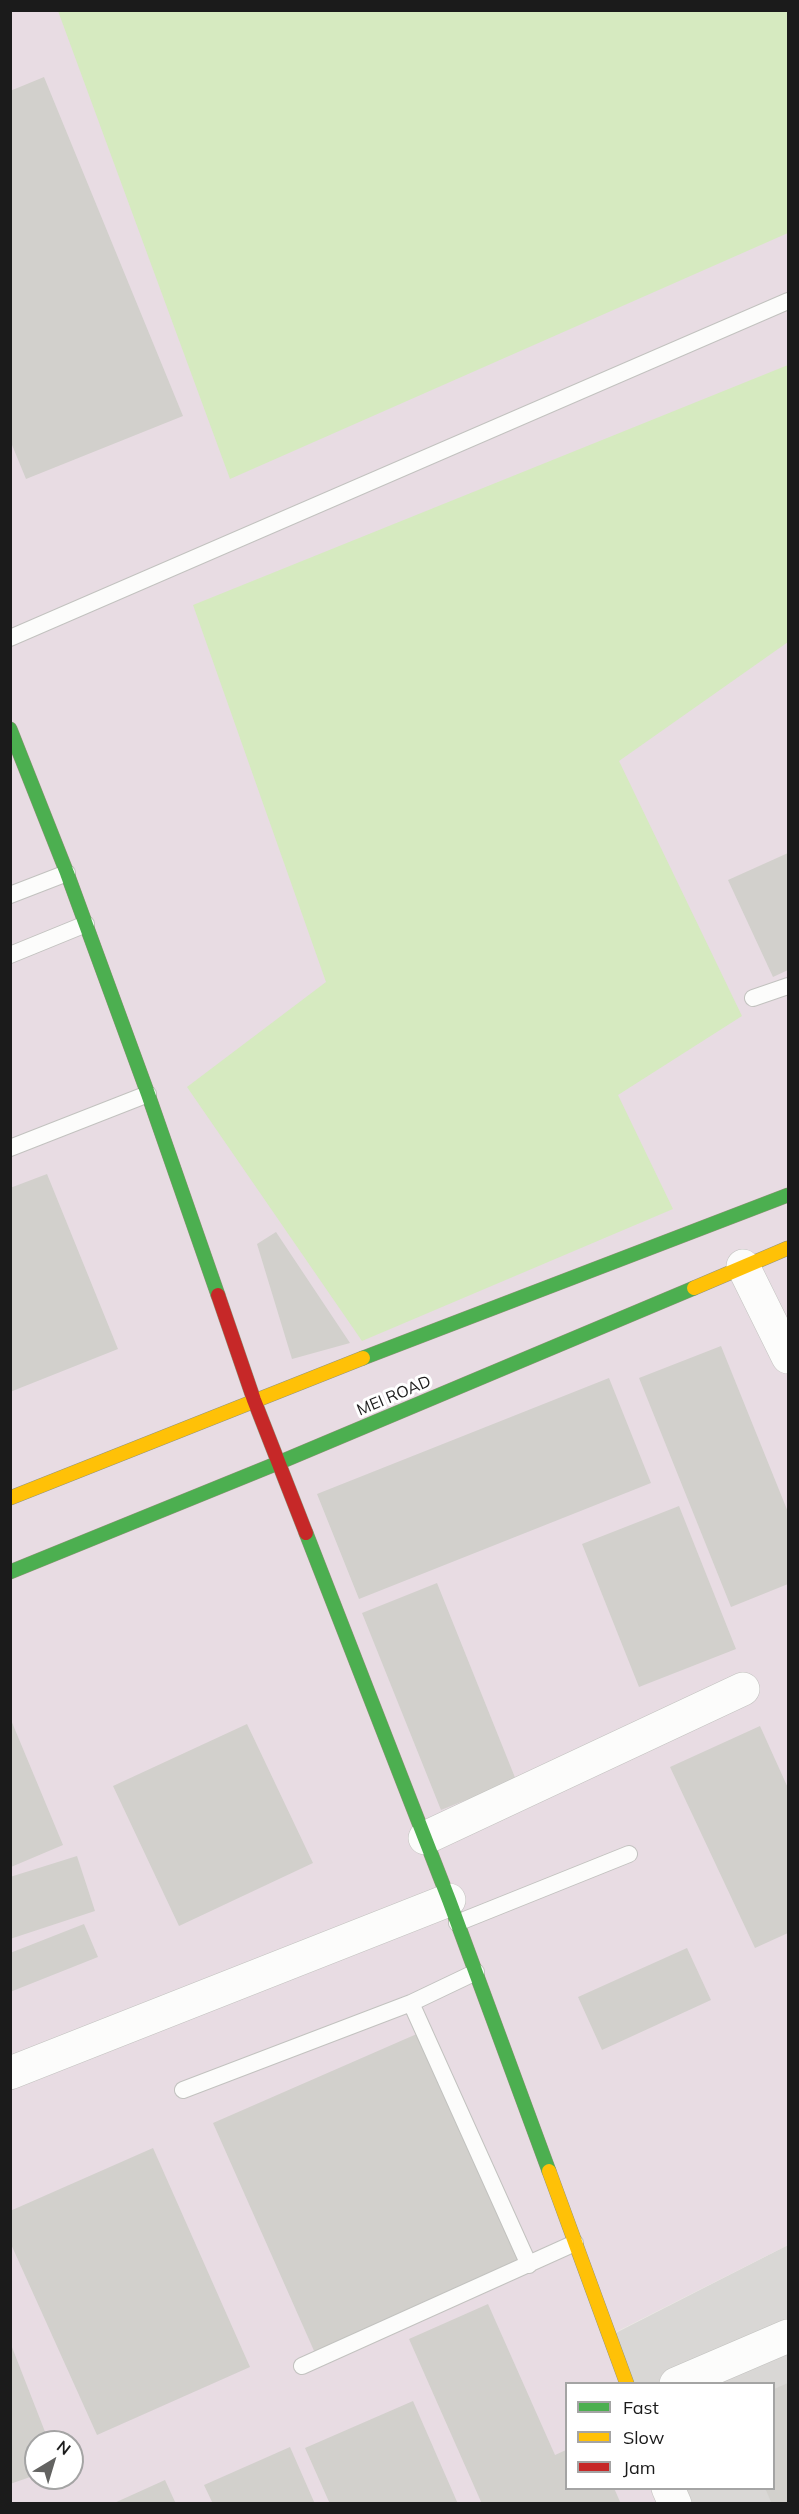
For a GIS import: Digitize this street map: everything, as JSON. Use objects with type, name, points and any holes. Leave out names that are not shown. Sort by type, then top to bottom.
[{"type":"street","points":[[10,729],[67,873],[148,1094],[254,1400],[476,1972],[626,2382]]},
{"type":"street","points":[[10,1498],[254,1400],[789,1195]]},
{"type":"street","name":"MEI ROAD","points":[[10,1572],[278,1463],[789,1248]]},
{"type":"street","points":[[743,1266],[789,1357]]},
{"type":"street","points":[[425,1838],[743,1689]]},
{"type":"street","points":[[10,2073],[453,1912]]},
{"type":"street","points":[[681,2382],[789,2336]]},
{"type":"lane","points":[[10,638],[789,301]]},
{"type":"lane","points":[[10,895],[67,873]]},
{"type":"lane","points":[[10,955],[86,924]]},
{"type":"lane","points":[[753,998],[789,986]]},
{"type":"lane","points":[[10,1149],[148,1094]]},
{"type":"lane","points":[[453,1912],[629,1854]]},
{"type":"lane","points":[[183,2090],[411,2003],[476,1972]]},
{"type":"lane","points":[[411,2003],[529,2265]]},
{"type":"lane","points":[[302,2366],[575,2243]]},
{"type":"shaded area","points":[[11,11],[788,11],[788,2245],[604,2338],[621,2382],[565,2382],[565,2490],[661,2490],[667,2503],[11,2504]]},
{"type":"shaded area","points":[[788,2245],[788,2503],[667,2503],[661,2490],[775,2490],[775,2382],[621,2382],[604,2339]]},
{"type":"green space","points":[[58,11],[788,11],[788,233],[230,479]]},
{"type":"green space","points":[[788,365],[788,642],[619,761],[742,1016],[618,1095],[673,1209],[362,1341],[187,1087],[326,982],[193,605]]},
{"type":"building","points":[[44,77],[183,416],[26,479],[10,440],[10,91]]},
{"type":"building","points":[[788,853],[788,970],[773,977],[728,880]]},
{"type":"building","points":[[47,1174],[118,1349],[10,1392],[10,1188]]},
{"type":"building","points":[[276,1232],[350,1343],[292,1359],[257,1244]]},
{"type":"building","points":[[721,1346],[788,1512],[788,1584],[731,1607],[639,1378]]},
{"type":"building","points":[[609,1378],[651,1483],[359,1599],[317,1494]]},
{"type":"building","points":[[679,1506],[736,1649],[639,1687],[582,1544]]},
{"type":"building","points":[[437,1583],[516,1780],[441,1810],[362,1613]]},
{"type":"building","points":[[11,1720],[63,1845],[11,1867]]},
{"type":"building","points":[[247,1724],[313,1863],[179,1926],[113,1786]]},
{"type":"building","points":[[760,1726],[788,1788],[788,1933],[755,1948],[670,1767]]},
{"type":"building","points":[[77,1856],[95,1911],[10,1939],[10,1877]]},
{"type":"building","points":[[84,1924],[98,1957],[10,1992],[10,1953]]},
{"type":"building","points":[[687,1948],[711,2000],[602,2050],[578,1997]]},
{"type":"building","points":[[419,2033],[522,2262],[315,2353],[213,2123]]},
{"type":"building","points":[[153,2148],[250,2367],[97,2435],[10,2242],[10,2211]]},
{"type":"building","points":[[488,2304],[555,2455],[565,2450],[565,2490],[615,2490],[621,2504],[482,2504],[409,2339]]},
{"type":"building","points":[[10,2342],[44,2430],[24,2430],[24,2479],[10,2484]]},
{"type":"building","points":[[788,2383],[788,2504],[772,2504],[766,2490],[775,2490],[775,2389]]},
{"type":"building","points":[[413,2401],[458,2504],[330,2504],[305,2448]]},
{"type":"building","points":[[290,2447],[315,2504],[213,2504],[204,2485]]},
{"type":"building","points":[[165,2480],[176,2504],[112,2504]]},
{"type":"traffic: fast","points":[[10,729],[67,873],[148,1094],[218,1295]]},
{"type":"traffic: fast","points":[[363,1358],[788,1195]]},
{"type":"traffic: fast","points":[[10,1572],[278,1463],[694,1288]]},
{"type":"traffic: fast","points":[[306,1533],[449,1900],[549,2171]]},
{"type":"traffic: slow","points":[[694,1288],[788,1248]]},
{"type":"traffic: slow","points":[[10,1498],[363,1358]]},
{"type":"traffic: slow","points":[[549,2171],[626,2382]]},
{"type":"traffic: jam","points":[[218,1295],[254,1400],[306,1533]]}]
